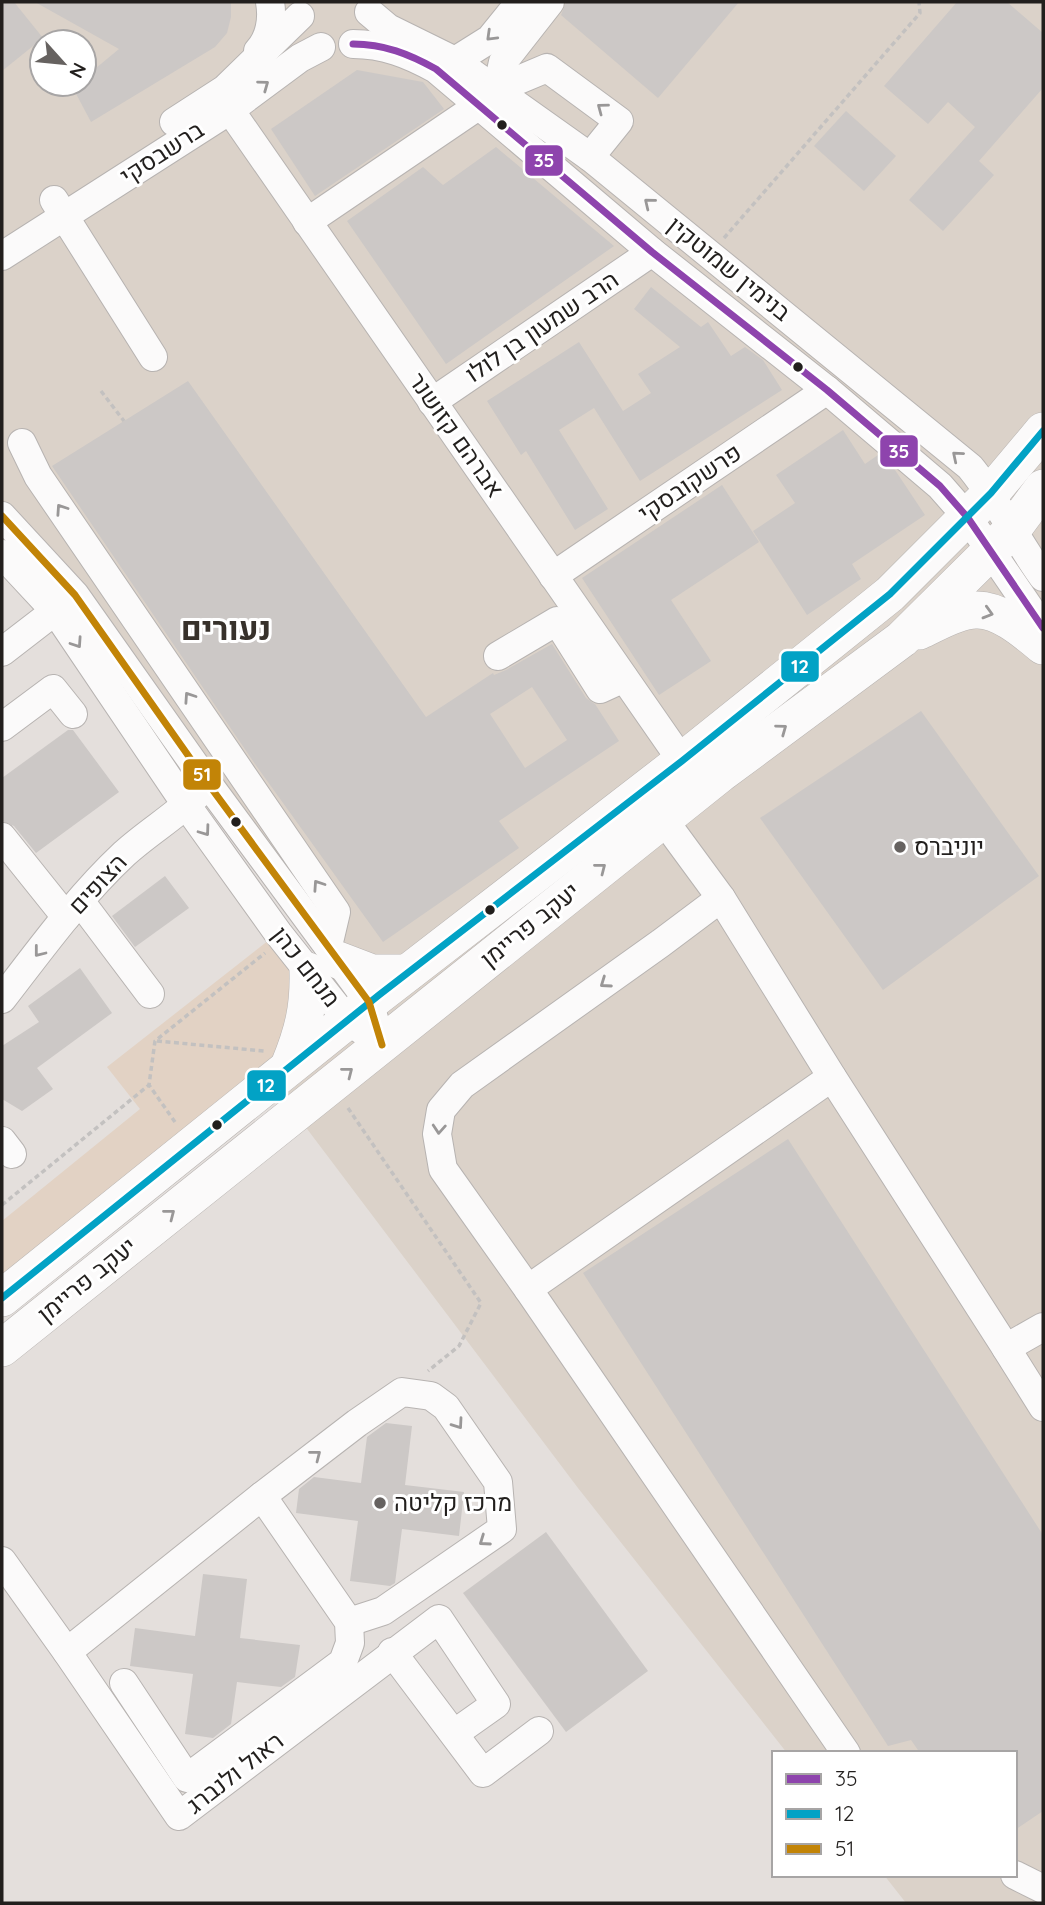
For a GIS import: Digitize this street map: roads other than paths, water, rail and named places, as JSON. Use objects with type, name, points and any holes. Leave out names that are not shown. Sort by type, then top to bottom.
[{"type":"main road","name":"יעקב פריימן","points":[[2,1298],[281,1059],[358,1011],[682,761],[890,594],[980,505],[1043,431]]},
{"type":"main road","name":"יעקב פריימן","points":[[2,1348],[663,819],[902,639],[1001,541],[1043,488]]},
{"type":"main road","points":[[902,639],[953,617],[977,610],[1010,620],[1043,646]]},
{"type":"main road","points":[[281,1059],[306,1016],[325,959],[372,973],[407,973]]},
{"type":"street","points":[[228,100],[264,45],[273,16],[270,2]]},
{"type":"street","points":[[455,61],[490,40],[520,2]]},
{"type":"street","points":[[488,98],[503,62],[550,2]]},
{"type":"street","points":[[353,44],[365,30],[368,7]]},
{"type":"street","name":"בנימין שמוטקין","points":[[368,7],[388,28],[455,61],[488,98],[652,252],[827,390],[940,486],[980,505]]},
{"type":"street","points":[[301,9],[303,31],[321,47]]},
{"type":"street","name":"ברשבסקי","points":[[228,100],[301,9]]},
{"type":"street","name":"בנימין שמוטקין","points":[[321,47],[337,49],[353,44],[372,44],[411,55],[590,157],[711,253],[970,467],[980,505],[1001,541],[1043,628]]},
{"type":"street","name":"ברשבסקי","points":[[2,256],[59,208],[228,100],[321,47]]},
{"type":"street","points":[[307,222],[488,98],[547,68],[619,121],[590,157]]},
{"type":"street","name":"אברהם קזושנר","points":[[228,100],[307,222],[682,761]]},
{"type":"street","points":[[59,208],[153,357]]},
{"type":"street","name":"ברשבסקי","points":[[2,234],[59,208]]},
{"type":"street","name":"הרב שמעון בן לולו","points":[[432,402],[652,252]]},
{"type":"street","name":"פרשקובסקי","points":[[553,576],[827,390]]},
{"type":"street","points":[[22,443],[38,476],[337,912],[325,959]]},
{"type":"street","name":"מנחם כהן","points":[[2,516],[66,603],[209,785],[382,1045]]},
{"type":"street","name":"בנימין שמוטקין","points":[[1001,541],[1043,576]]},
{"type":"street","name":"מנחם כהן","points":[[2,554],[66,603],[187,806],[283,939],[325,959]]},
{"type":"street","points":[[2,652],[66,603]]},
{"type":"street","points":[[498,656],[557,621],[600,689],[624,678]]},
{"type":"street","points":[[2,727],[53,689],[73,714]]},
{"type":"street","name":"הצופים","points":[[2,999],[73,909],[124,854],[187,806],[209,785]]},
{"type":"street","points":[[663,819],[722,898],[832,1077],[1043,1407]]},
{"type":"street","points":[[2,837],[73,909],[150,994]]},
{"type":"street","points":[[722,898],[462,1085],[441,1110],[438,1134],[443,1169],[845,1751]]},
{"type":"street","points":[[528,1289],[832,1077]]},
{"type":"street","points":[[1006,1348],[1043,1327]]},
{"type":"street","points":[[67,1652],[262,1496],[402,1392],[431,1396],[446,1408],[498,1482],[502,1529],[383,1611],[349,1622]]},
{"type":"street","points":[[124,1683],[187,1778],[343,1662],[350,1643],[349,1622],[262,1496]]},
{"type":"street","name":"ראול ולנברג","points":[[2,1561],[179,1816],[439,1619],[496,1704],[455,1733]]},
{"type":"street","points":[[392,1652],[483,1773],[539,1731]]},
{"type":"street","points":[[1017,1876],[1043,1889]]},
{"type":"place","name":"יוניברס","points":[[900,847]]},
{"type":"place","name":"מרכז קליטה","points":[[380,1503]]},
{"type":"district","name":"נעורים","points":[[226,629]]}]
